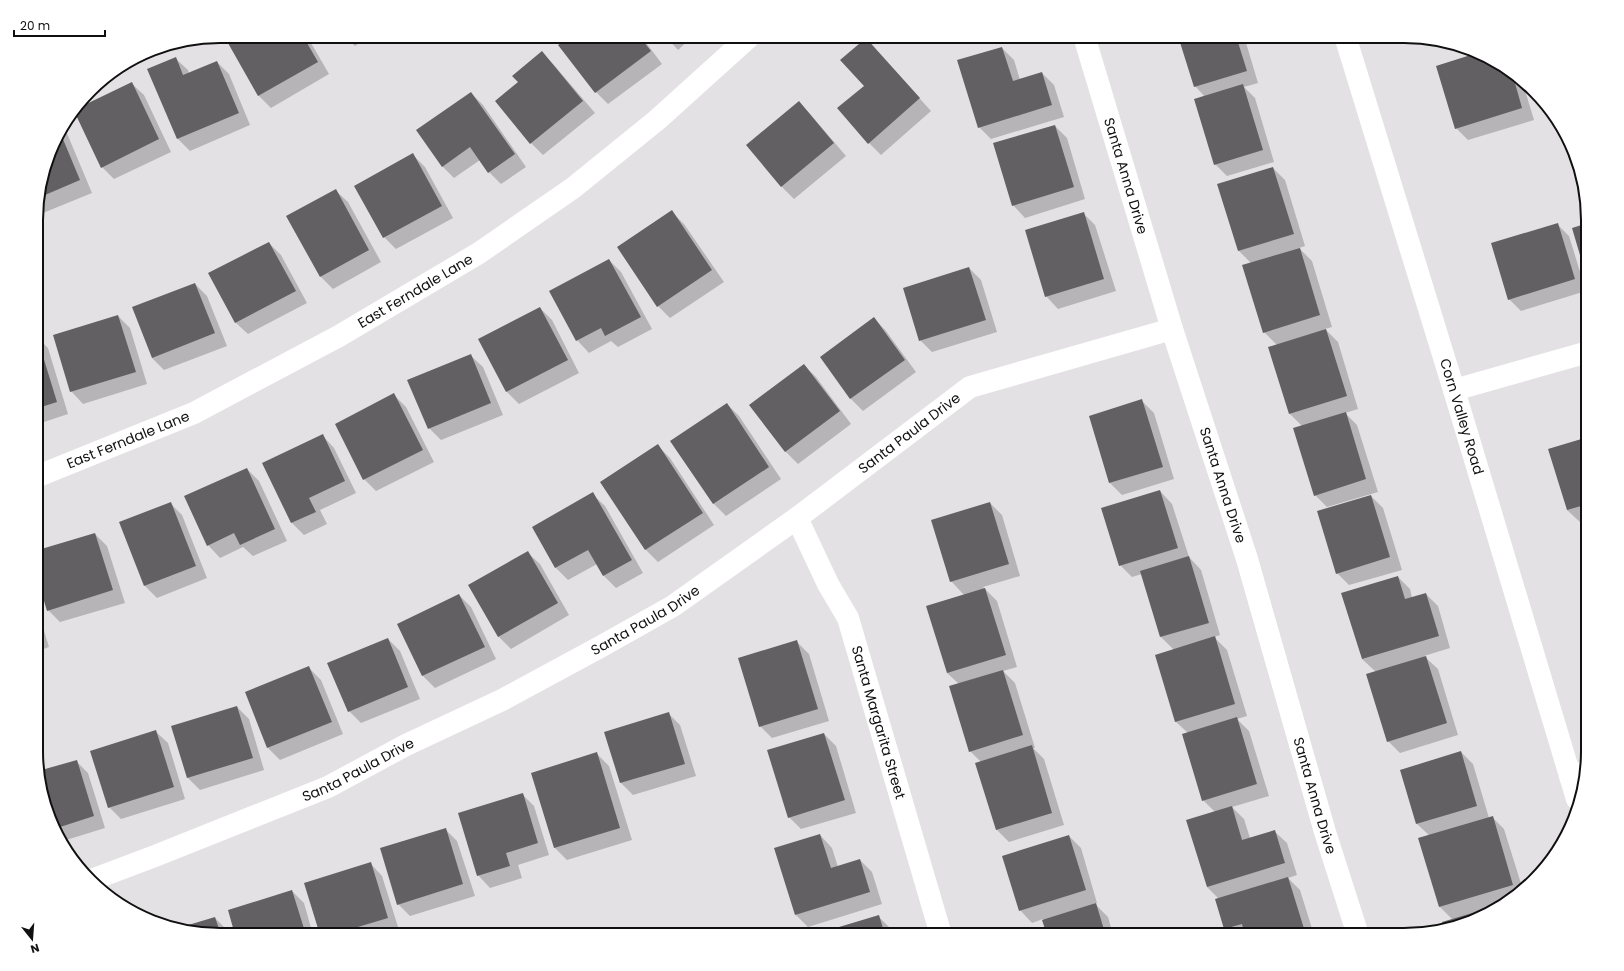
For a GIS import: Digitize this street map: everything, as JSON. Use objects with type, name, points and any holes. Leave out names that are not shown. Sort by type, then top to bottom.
[{"type":"street","name":"East Ferndale Lane","points":[[43,474],[194,413],[339,336],[479,253],[573,188],[597,169],[657,120],[742,43]]},
{"type":"street","name":"Santa Anna Drive","points":[[1086,43],[1172,329],[1247,559],[1325,832],[1356,928]]},
{"type":"street","name":"Corn Valley Road","points":[[1347,43],[1454,390],[1577,774],[1577,790]]},
{"type":"street","name":"Santa Paula Drive","points":[[97,878],[156,856],[328,787],[406,745],[502,700],[673,606],[797,518],[970,387],[1172,329]]},
{"type":"street","points":[[1454,390],[1581,354]]},
{"type":"street","name":"Santa Margarita Street","points":[[797,518],[828,584],[848,618],[939,928]]},
{"type":"building","points":[[228,43],[307,43],[318,62],[258,96]]},
{"type":"building","points":[[561,43],[645,43],[651,51],[595,93],[558,45]]},
{"type":"building","points":[[860,43],[870,43],[920,98],[868,144],[837,108],[864,86],[840,60]]},
{"type":"building","points":[[1180,43],[1238,43],[1247,71],[1194,87]]},
{"type":"building","points":[[1002,47],[1013,81],[1042,72],[1052,105],[978,128],[957,60]]},
{"type":"building","points":[[542,51],[583,101],[530,144],[495,101],[518,82],[512,76]]},
{"type":"building","points":[[1470,55],[1472,56],[1515,82],[1522,108],[1455,129],[1436,66]]},
{"type":"building","points":[[176,57],[183,75],[217,61],[239,113],[177,139],[147,69]]},
{"type":"building","points":[[132,82],[159,139],[101,168],[77,117],[86,104]]},
{"type":"building","points":[[1243,84],[1263,150],[1214,165],[1194,99]]},
{"type":"building","points":[[471,92],[515,154],[488,173],[470,147],[442,167],[416,130]]},
{"type":"building","points":[[799,101],[834,143],[781,187],[746,145]]},
{"type":"building","points":[[1055,125],[1074,187],[1012,206],[993,143]]},
{"type":"building","points":[[63,139],[80,180],[45,195],[46,185],[52,163]]},
{"type":"building","points":[[413,153],[442,206],[383,238],[354,186]]},
{"type":"building","points":[[1273,167],[1294,234],[1238,251],[1217,184]]},
{"type":"building","points":[[336,189],[369,250],[320,277],[286,216]]},
{"type":"building","points":[[672,210],[712,270],[657,307],[617,247]]},
{"type":"building","points":[[1084,212],[1104,279],[1045,297],[1025,230]]},
{"type":"building","points":[[1558,223],[1575,279],[1508,300],[1491,243]]},
{"type":"building","points":[[1581,225],[1581,259],[1572,228]]},
{"type":"building","points":[[269,242],[296,291],[235,323],[208,273]]},
{"type":"building","points":[[1300,248],[1320,315],[1263,333],[1242,265]]},
{"type":"building","points":[[609,259],[641,317],[605,336],[601,328],[576,341],[549,291]]},
{"type":"building","points":[[969,267],[986,320],[919,341],[903,288]]},
{"type":"building","points":[[195,283],[215,333],[152,358],[132,307]]},
{"type":"building","points":[[540,307],[568,360],[506,392],[478,339]]},
{"type":"building","points":[[118,315],[136,372],[70,392],[53,335]]},
{"type":"building","points":[[874,317],[905,360],[850,399],[820,357]]},
{"type":"building","points":[[1326,329],[1347,396],[1289,414],[1268,347]]},
{"type":"building","points":[[471,354],[491,403],[428,429],[407,380]]},
{"type":"building","points":[[43,356],[57,402],[43,406]]},
{"type":"building","points":[[804,364],[840,411],[785,452],[749,405]]},
{"type":"building","points":[[394,393],[423,450],[363,480],[335,424]]},
{"type":"building","points":[[1142,399],[1163,467],[1109,483],[1089,416]]},
{"type":"building","points":[[727,403],[769,467],[713,504],[670,441]]},
{"type":"building","points":[[1346,412],[1366,479],[1314,496],[1293,428]]},
{"type":"building","points":[[323,434],[345,481],[309,498],[316,512],[291,523],[262,463]]},
{"type":"building","points":[[1581,439],[1581,506],[1567,510],[1548,449]]},
{"type":"building","points":[[658,444],[703,513],[645,550],[600,482]]},
{"type":"building","points":[[247,468],[275,529],[240,545],[234,533],[207,546],[184,496]]},
{"type":"building","points":[[1160,490],[1178,548],[1119,566],[1101,508]]},
{"type":"building","points":[[593,492],[632,560],[603,576],[588,550],[555,568],[532,527]]},
{"type":"building","points":[[1371,495],[1390,557],[1336,574],[1317,511]]},
{"type":"building","points":[[171,502],[196,566],[144,586],[119,522]]},
{"type":"building","points":[[990,502],[1009,564],[950,582],[931,520]]},
{"type":"building","points":[[95,533],[113,590],[47,611],[43,598],[43,549]]},
{"type":"building","points":[[528,551],[558,603],[498,637],[468,585]]},
{"type":"building","points":[[1189,556],[1209,623],[1160,637],[1140,571]]},
{"type":"building","points":[[1398,576],[1405,599],[1426,593],[1439,636],[1362,659],[1341,593]]},
{"type":"building","points":[[985,588],[1006,655],[947,673],[926,606]]},
{"type":"building","points":[[459,594],[485,647],[422,676],[397,624]]},
{"type":"building","points":[[1215,636],[1235,704],[1175,722],[1155,655]]},
{"type":"building","points":[[388,638],[408,687],[348,712],[327,663]]},
{"type":"building","points":[[797,640],[818,709],[759,727],[738,658]]},
{"type":"building","points":[[1426,656],[1447,723],[1387,742],[1366,674]]},
{"type":"building","points":[[309,666],[332,722],[267,748],[245,692]]},
{"type":"building","points":[[1003,670],[1023,735],[969,752],[949,686]]},
{"type":"building","points":[[237,706],[253,758],[187,778],[171,726]]},
{"type":"building","points":[[669,712],[685,764],[620,783],[604,732]]},
{"type":"building","points":[[1237,717],[1257,784],[1202,801],[1182,734]]},
{"type":"building","points":[[156,730],[174,787],[108,808],[90,751]]},
{"type":"building","points":[[824,733],[845,800],[788,818],[767,750]]},
{"type":"building","points":[[1032,745],[1052,813],[996,830],[975,763]]},
{"type":"building","points":[[1461,751],[1477,806],[1416,824],[1400,770]]},
{"type":"building","points":[[597,752],[620,828],[554,848],[531,773]]},
{"type":"building","points":[[77,760],[94,816],[60,827],[52,808],[46,786],[44,769]]},
{"type":"building","points":[[523,793],[538,843],[506,853],[510,866],[477,876],[458,813]]},
{"type":"building","points":[[1232,806],[1242,840],[1275,830],[1285,863],[1207,887],[1186,820]]},
{"type":"building","points":[[1493,816],[1513,885],[1439,907],[1418,838]]},
{"type":"building","points":[[446,828],[463,884],[397,905],[380,848]]},
{"type":"building","points":[[820,834],[831,868],[860,859],[870,892],[795,915],[774,848]]},
{"type":"building","points":[[1069,835],[1086,890],[1019,911],[1002,856]]},
{"type":"building","points":[[371,862],[388,918],[354,928],[318,928],[304,883]]},
{"type":"building","points":[[1288,877],[1304,928],[1243,928],[1242,924],[1224,928],[1215,899]]},
{"type":"building","points":[[292,890],[304,928],[233,928],[228,910]]},
{"type":"building","points":[[1096,903],[1104,928],[1045,928],[1042,920]]},
{"type":"building","points":[[1481,910],[1461,919],[1443,924],[1442,922]]},
{"type":"building","points":[[879,915],[883,928],[836,928]]},
{"type":"building","points":[[215,917],[219,928],[208,928],[188,925]]}]
